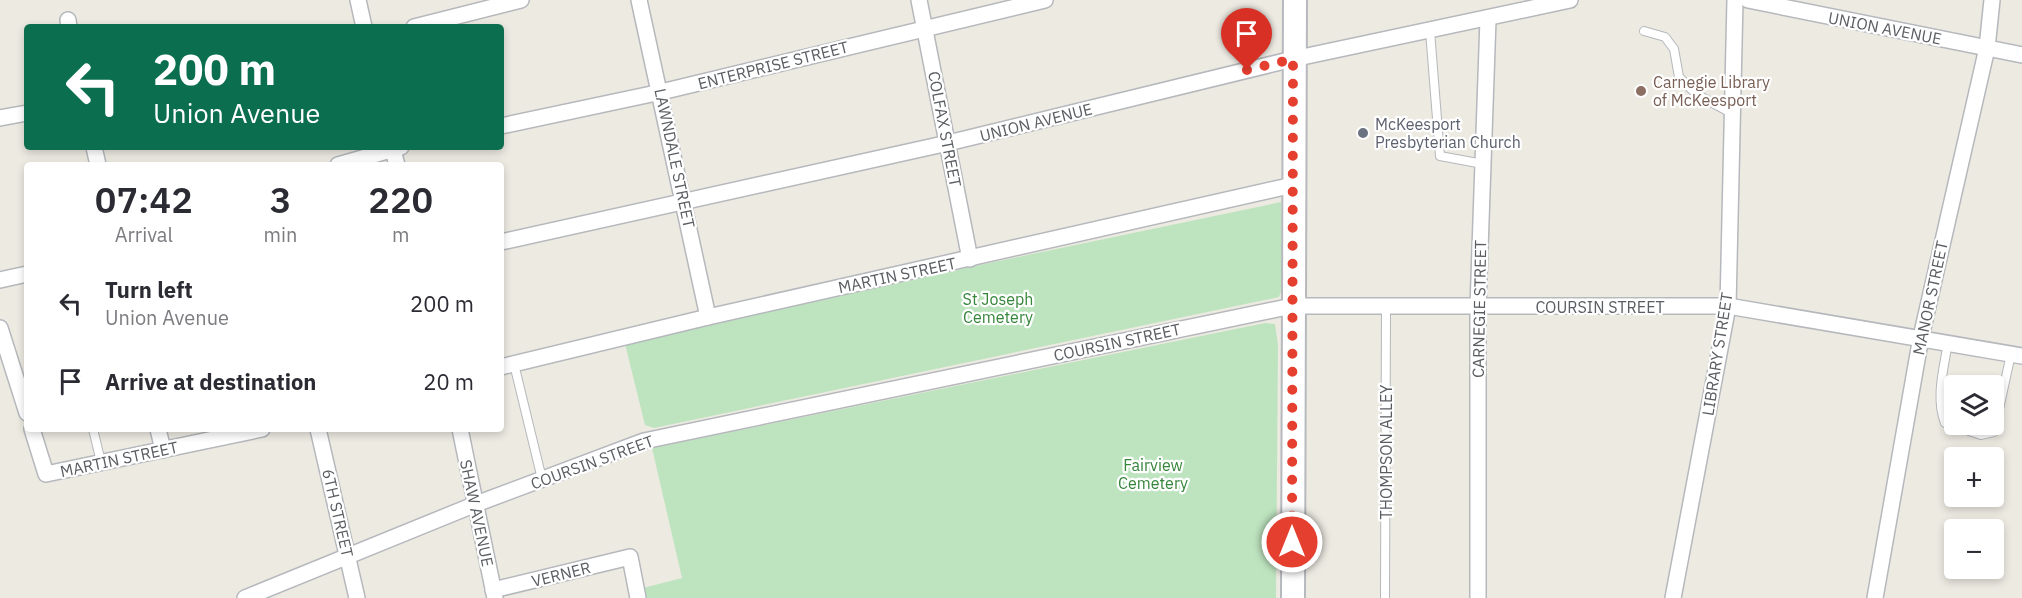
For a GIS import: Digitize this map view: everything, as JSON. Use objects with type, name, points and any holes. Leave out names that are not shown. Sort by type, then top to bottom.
[{"type":"street","points":[[358,0],[363,24]]},
{"type":"street","points":[[426,24],[521,0]]},
{"type":"street","name":"LAWNDALE STREET","points":[[639,0],[661,92],[708,317]]},
{"type":"street","name":"COLFAX STREET","points":[[919,0],[970,259]]},
{"type":"street","name":"ENTERPRISE STREET","points":[[504,125],[661,92],[1045,0]]},
{"type":"street","points":[[1293,598],[1294,0]]},
{"type":"street","name":"UNION AVENUE","points":[[504,241],[948,143],[1293,59],[1570,0]]},
{"type":"street","name":"LIBRARY STREET","points":[[1673,598],[1728,306],[1736,0]]},
{"type":"street","name":"UNION AVENUE","points":[[1748,0],[2022,55]]},
{"type":"street","name":"MANOR STREET","points":[[1875,598],[1921,337],[1987,48],[1992,0]]},
{"type":"street","name":"CARNEGIE STREET","points":[[1478,598],[1478,307],[1488,19]]},
{"type":"street","points":[[0,118],[24,114]]},
{"type":"street","points":[[348,162],[388,150]]},
{"type":"street","name":"MARTIN STREET","points":[[508,365],[708,317],[1293,185]]},
{"type":"street","points":[[0,280],[24,275]]},
{"type":"street","name":"COURSIN STREET","points":[[245,598],[477,504],[644,441],[1292,306],[1728,306],[2017,355]]},
{"type":"street","points":[[0,328],[24,404]]},
{"type":"street","name":"MARTIN STREET","points":[[33,432],[46,474],[163,450],[236,432]]},
{"type":"street","points":[[159,432],[163,450]]},
{"type":"street","name":"6TH STREET","points":[[319,432],[357,598]]},
{"type":"street","name":"SHAW AVENUE","points":[[461,432],[494,594]]},
{"type":"street","name":"VERNER","points":[[494,594],[630,557],[638,598]]},
{"type":"lane","points":[[1430,31],[1440,156],[1483,164]]},
{"type":"lane","points":[[1644,31],[1665,37],[1674,49],[1679,77],[1696,94],[1733,114]]},
{"type":"lane","name":"THOMPSON ALLEY","points":[[1385,598],[1386,307]]},
{"type":"lane","points":[[1948,342],[1942,383],[1941,412],[1945,423],[1981,435],[1994,432],[2017,355]]},
{"type":"lane","points":[[508,365],[542,479]]},
{"type":"lane","points":[[94,432],[101,462]]},
{"type":"green space","name":"St Joseph Cemetery","points":[[1281,202],[1282,289],[1279,297],[654,428],[645,425],[625,344],[970,267]]},
{"type":"green space","name":"Fairview Cemetery","points":[[1265,323],[1275,324],[1278,345],[1276,598],[645,598],[643,588],[682,578],[652,448]]},
{"type":"place","name":"Carnegie Library of McKeesport","points":[[1641,91]]},
{"type":"place","name":"McKeesport Presbyterian Church","points":[[1363,133]]},
{"type":"route","points":[[1247,70],[1293,59],[1292,542]]}]
